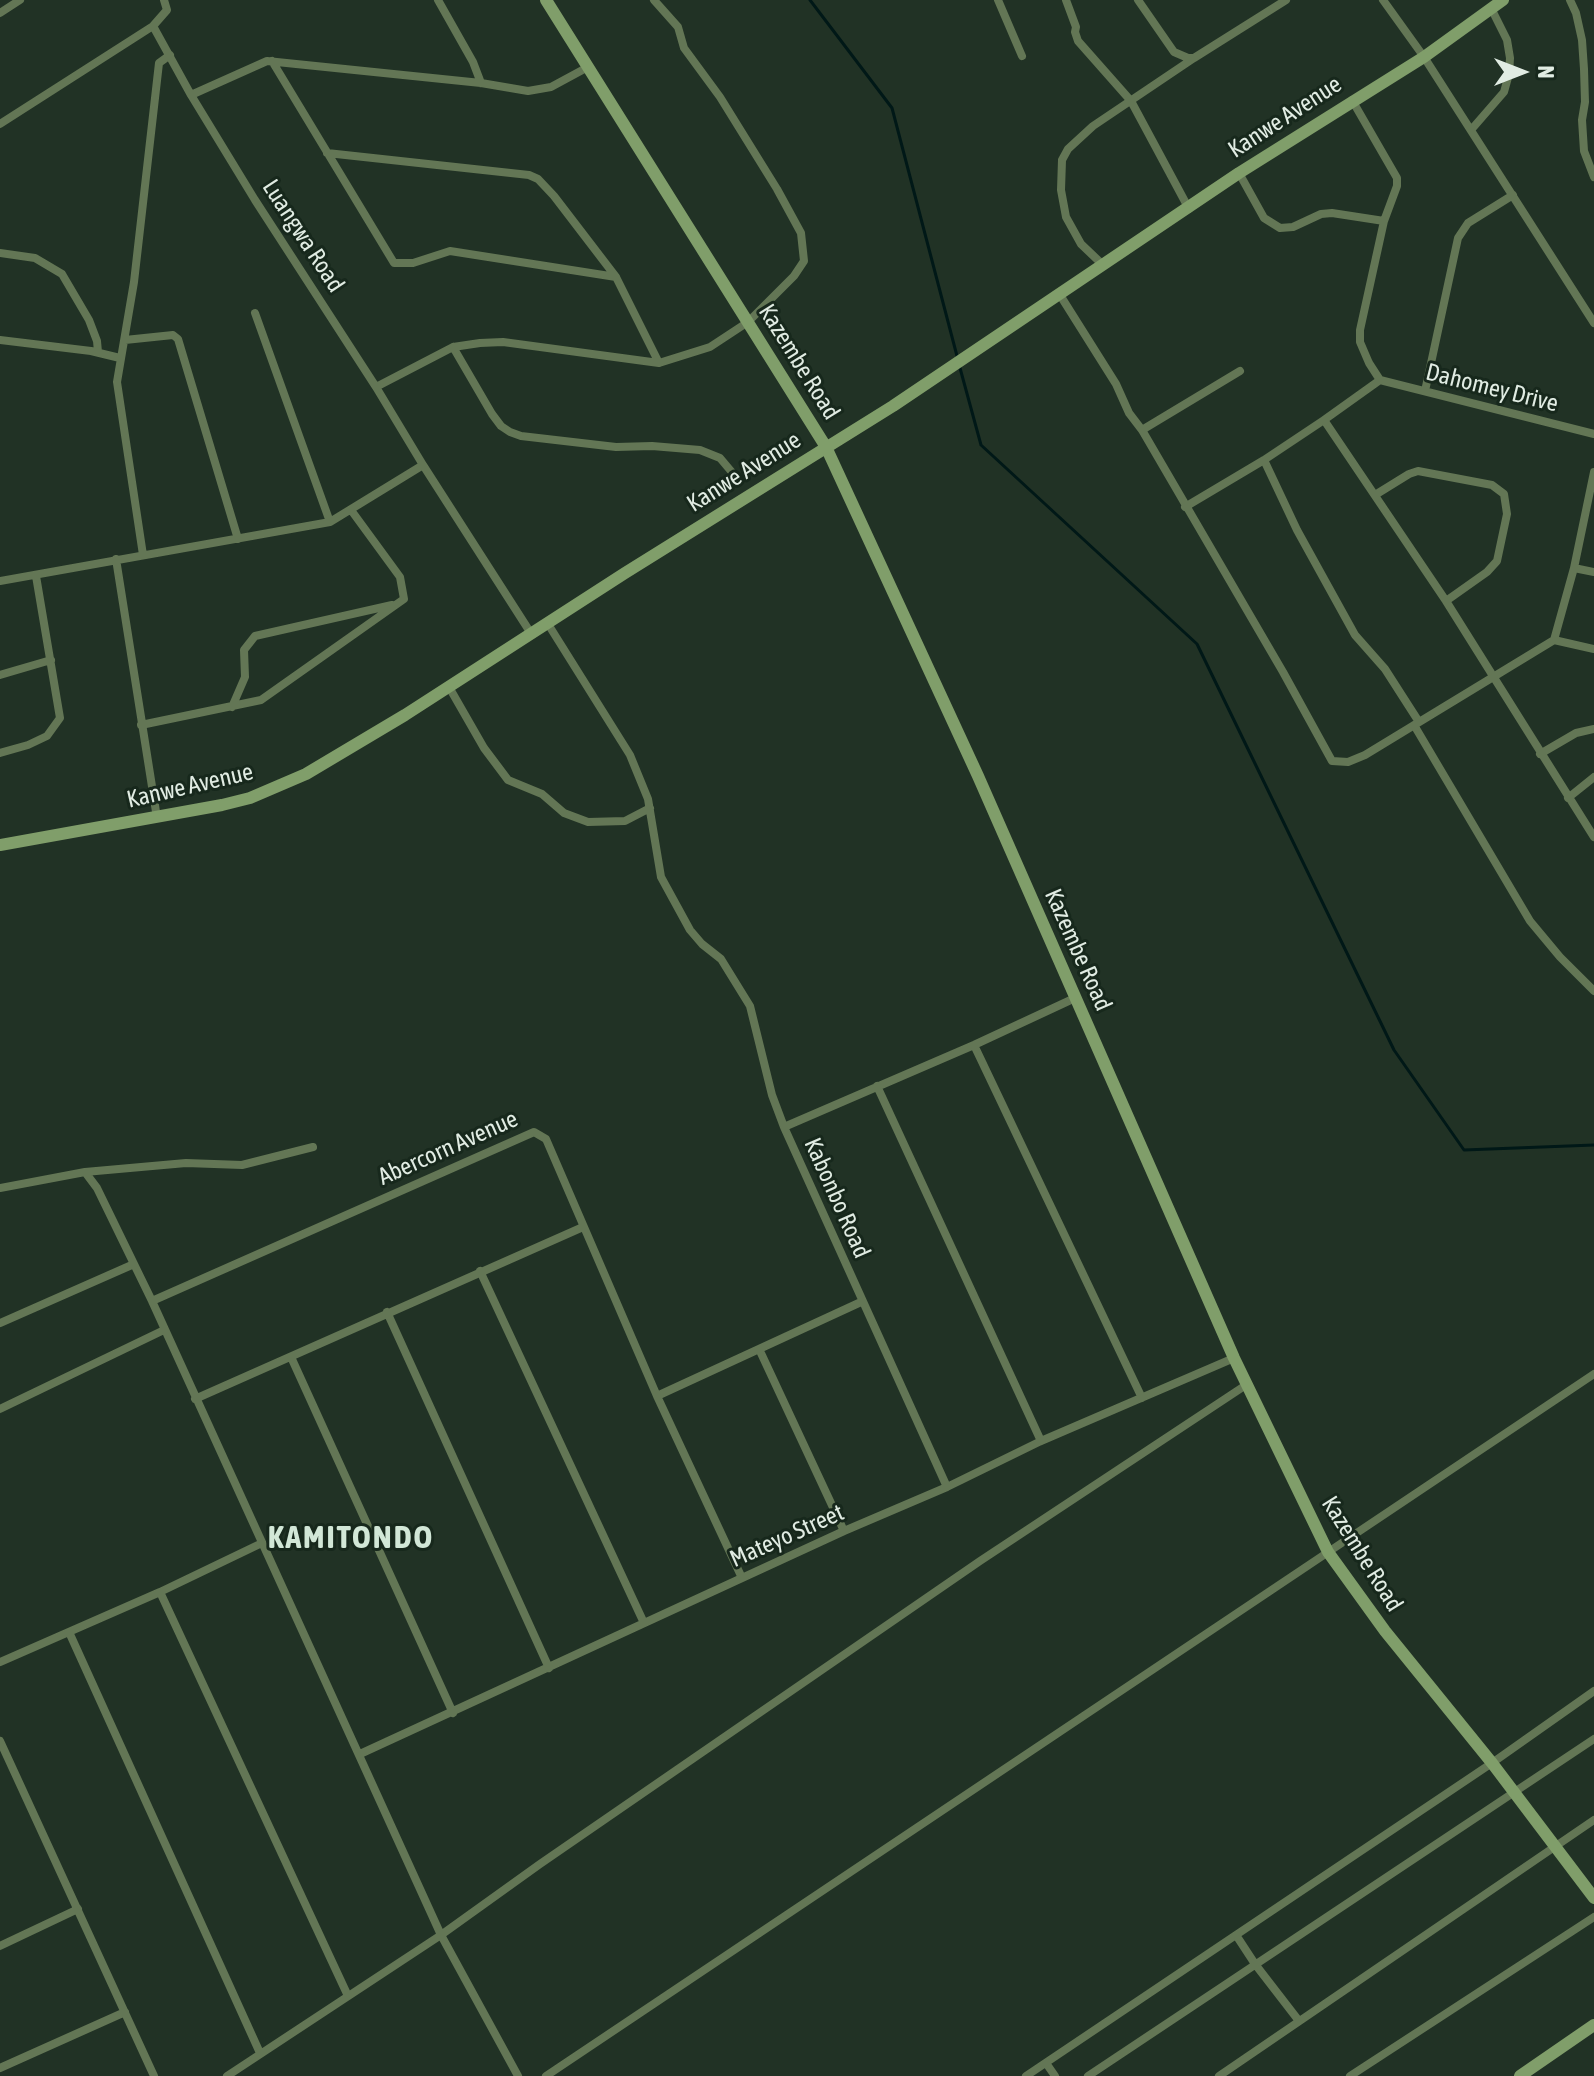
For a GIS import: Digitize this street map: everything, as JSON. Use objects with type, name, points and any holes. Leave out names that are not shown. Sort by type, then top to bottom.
[{"type":"main road","name":"Kazembe Road","points":[[546,0],[826,447],[978,776],[1246,1385],[1328,1552],[1385,1631],[1492,1763],[1594,1898]]},
{"type":"main road","name":"Kanwe Avenue","points":[[0,845],[157,818],[250,798],[306,774],[893,406],[1239,173],[1424,57],[1496,3]]},
{"type":"main road","points":[[1526,2074],[1594,2026]]},
{"type":"street","points":[[0,13],[20,0]]},
{"type":"street","points":[[0,124],[153,26],[167,10],[164,0]]},
{"type":"street","points":[[438,0],[476,66],[481,83]]},
{"type":"street","points":[[376,387],[453,347],[503,342],[659,363],[710,347],[748,322],[794,276],[804,261],[801,233],[720,97],[684,48],[678,27],[654,0]]},
{"type":"street","points":[[998,0],[1022,56]]},
{"type":"street","points":[[1066,0],[1081,45],[1131,101],[1189,209]]},
{"type":"street","points":[[1138,0],[1174,52],[1182,57],[1194,58]]},
{"type":"street","points":[[1103,265],[1081,244],[1066,217],[1061,190],[1062,160],[1068,149],[1131,101],[1286,0]]},
{"type":"street","points":[[1383,0],[1424,57],[1594,323]]},
{"type":"street","points":[[1570,0],[1582,40],[1589,103],[1582,120],[1584,151],[1594,177]]},
{"type":"street","points":[[1471,130],[1504,92],[1509,74],[1507,40],[1496,3]]},
{"type":"street","name":"Luangwa Road","points":[[153,26],[255,200],[532,635]]},
{"type":"street","points":[[143,555],[117,382],[141,227],[159,63],[170,55]]},
{"type":"street","points":[[272,61],[394,263],[413,263],[450,251],[616,277]]},
{"type":"street","points":[[191,95],[250,67],[272,61],[536,91],[551,87],[588,67]]},
{"type":"street","points":[[1185,507],[1264,460],[1380,380],[1360,342],[1360,330],[1384,221],[1397,178],[1352,100]]},
{"type":"street","points":[[327,153],[529,175],[538,179],[616,277],[659,363]]},
{"type":"street","points":[[1239,173],[1264,218],[1280,228],[1293,227],[1321,214],[1332,213],[1384,221]]},
{"type":"street","points":[[1425,391],[1458,238],[1468,223],[1513,195]]},
{"type":"street","points":[[0,253],[35,258],[62,274],[89,320],[98,352]]},
{"type":"street","points":[[1060,295],[1116,384],[1129,413],[1142,430],[1332,761],[1348,762],[1365,755],[1554,640],[1574,568],[1594,472]]},
{"type":"street","points":[[255,313],[330,522]]},
{"type":"street","points":[[125,340],[176,337],[238,539]]},
{"type":"street","points":[[0,340],[98,352],[120,358]]},
{"type":"street","points":[[453,347],[492,414],[510,432],[521,436],[616,447],[700,450],[720,458],[736,477]]},
{"type":"street","points":[[1142,430],[1240,371]]},
{"type":"street","name":"Dahomey Drive","points":[[1380,380],[1594,434]]},
{"type":"street","points":[[1324,420],[1446,601],[1594,837]]},
{"type":"street","points":[[1264,460],[1297,530],[1355,635],[1385,669],[1530,921],[1594,991]]},
{"type":"street","points":[[0,581],[330,522],[423,465]]},
{"type":"street","points":[[1375,495],[1418,471],[1492,485],[1504,494],[1507,514],[1497,561],[1487,572],[1446,601]]},
{"type":"street","points":[[141,725],[252,703],[270,695],[404,599],[400,577],[351,510]]},
{"type":"street","points":[[116,559],[157,818]]},
{"type":"street","points":[[1574,568],[1594,572]]},
{"type":"street","points":[[0,753],[47,736],[60,718],[36,576]]},
{"type":"street","points":[[232,707],[245,677],[244,650],[255,636],[398,604]]},
{"type":"street","points":[[548,624],[626,746],[650,808],[661,877],[690,930],[721,959],[750,1006],[772,1095],[784,1127]]},
{"type":"street","points":[[1554,640],[1594,649]]},
{"type":"street","points":[[0,675],[51,660]]},
{"type":"street","points":[[449,687],[484,748],[508,780],[542,794],[564,813],[588,822],[625,821],[650,808]]},
{"type":"street","points":[[1540,754],[1576,733],[1594,729]]},
{"type":"street","points":[[1568,798],[1594,777]]},
{"type":"street","name":"Kabonbo Road","points":[[947,1487],[784,1127],[1075,998]]},
{"type":"street","points":[[974,1045],[1142,1398]]},
{"type":"street","points":[[877,1086],[1041,1441]]},
{"type":"street","name":"Abercorn Avenue","points":[[152,1301],[534,1132],[546,1139],[657,1396],[742,1578]]},
{"type":"street","points":[[0,1188],[85,1172],[186,1163],[242,1165],[313,1147]]},
{"type":"street","points":[[85,1172],[106,1204],[152,1301],[441,1935],[518,2076]]},
{"type":"street","points":[[195,1399],[583,1227]]},
{"type":"street","points":[[0,1323],[134,1264]]},
{"type":"street","points":[[480,1271],[644,1623]]},
{"type":"street","points":[[657,1396],[861,1302]]},
{"type":"street","points":[[387,1312],[549,1668]]},
{"type":"street","points":[[0,1409],[164,1330]]},
{"type":"street","points":[[760,1351],[844,1531]]},
{"type":"street","points":[[291,1357],[453,1713]]},
{"type":"street","name":"Mateyo Street","points":[[360,1754],[844,1531],[947,1487],[1041,1441],[1234,1358]]},
{"type":"street","points":[[546,2076],[1594,1374]]},
{"type":"street","points":[[227,2076],[441,1935],[967,1570],[1246,1385]]},
{"type":"street","points":[[0,1662],[160,1592],[262,1543]]},
{"type":"street","points":[[160,1592],[348,1996]]},
{"type":"street","points":[[69,1632],[260,2053]]},
{"type":"street","points":[[1026,2076],[1594,1691]]},
{"type":"street","points":[[1088,2076],[1594,1739]]},
{"type":"street","points":[[0,1741],[154,2076]]},
{"type":"street","points":[[1219,2076],[1594,1820]]},
{"type":"street","points":[[0,1946],[78,1909]]},
{"type":"street","points":[[1350,2076],[1594,1917]]},
{"type":"street","points":[[1236,1935],[1299,2021]]},
{"type":"street","points":[[0,2068],[125,2012]]},
{"type":"street","points":[[1046,2063],[1055,2076]]},
{"type":"waterway","points":[[810,0],[892,108],[957,356]]},
{"type":"waterway","points":[[960,368],[981,445],[1197,644],[1394,1050],[1464,1150],[1594,1145]]},
{"type":"district","name":"KAMITONDO","points":[[351,1538]]}]
